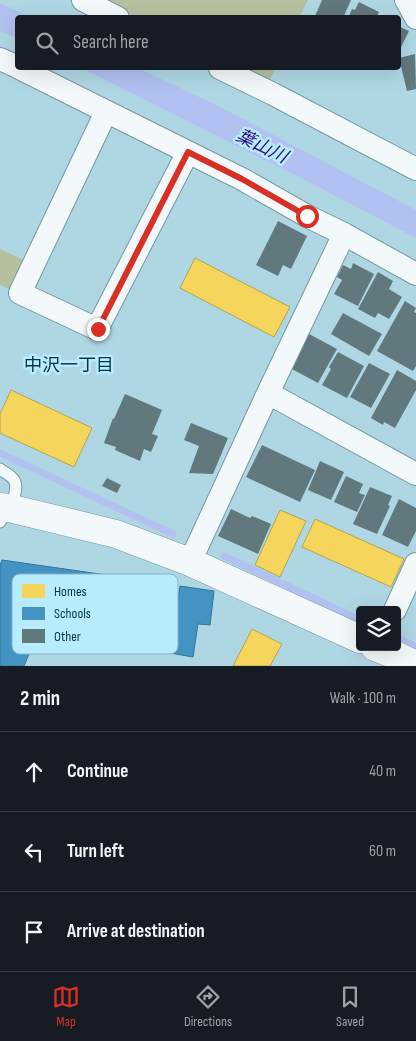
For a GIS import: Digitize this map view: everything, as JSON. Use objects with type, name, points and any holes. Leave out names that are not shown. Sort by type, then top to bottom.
[{"type":"street","points":[[83,0],[112,15]]},
{"type":"street","points":[[406,0],[416,18]]},
{"type":"street","points":[[0,59],[15,66]]},
{"type":"street","points":[[24,70],[242,179],[416,274]]},
{"type":"street","points":[[224,70],[416,169]]},
{"type":"street","points":[[106,112],[20,293],[98,329],[188,152]]},
{"type":"street","points":[[190,562],[344,234]]},
{"type":"street","points":[[268,393],[416,474]]},
{"type":"street","points":[[3,513],[116,534],[190,562],[384,652]]},
{"type":"street","points":[[397,606],[416,564]]},
{"type":"lane","points":[[0,469],[15,481],[15,491],[3,513]]},
{"type":"green space","points":[[99,0],[308,0],[300,15],[133,15]]},
{"type":"green space","points":[[250,70],[275,70],[270,79]]},
{"type":"green space","points":[[0,249],[26,261],[11,290],[0,285]]},
{"type":"water","points":[[0,3],[27,15],[15,15],[15,37],[0,31]]},
{"type":"water","name":"葉山川","points":[[85,70],[142,70],[218,106],[416,210],[416,238]]},
{"type":"building: Homes","points":[[195,258],[290,307],[274,337],[180,288]]},
{"type":"building: Homes","points":[[11,390],[92,428],[74,467],[0,433],[0,414]]},
{"type":"building: Homes","points":[[280,510],[306,521],[280,577],[255,565]]},
{"type":"building: Homes","points":[[315,519],[404,559],[391,587],[302,547]]},
{"type":"building: Homes","points":[[252,629],[282,644],[270,666],[233,666]]},
{"type":"building: Schools","points":[[2,560],[100,574],[12,574],[12,654],[29,654],[24,666],[0,666],[0,565]]},
{"type":"building: Schools","points":[[180,586],[214,591],[210,625],[198,624],[193,657],[176,654],[178,654],[178,599]]},
{"type":"building: Other","points":[[322,0],[351,0],[344,15],[315,15]]},
{"type":"building: Other","points":[[359,2],[379,12],[378,15],[349,15],[352,9],[355,10]]},
{"type":"building: Other","points":[[401,27],[409,31],[401,47]]},
{"type":"building: Other","points":[[415,54],[416,89],[407,91],[401,66],[401,58]]},
{"type":"building: Other","points":[[278,221],[307,236],[291,269],[283,265],[278,276],[256,265]]},
{"type":"building: Other","points":[[353,263],[374,274],[358,306],[334,294],[342,280],[337,277],[343,265],[351,269]]},
{"type":"building: Other","points":[[378,272],[393,281],[389,289],[402,297],[389,319],[378,313],[375,318],[358,309]]},
{"type":"building: Other","points":[[405,301],[416,308],[414,312],[416,313],[416,366],[413,371],[377,351]]},
{"type":"building: Other","points":[[343,313],[382,334],[369,356],[331,334]]},
{"type":"building: Other","points":[[309,334],[337,349],[318,383],[290,368]]},
{"type":"building: Other","points":[[338,352],[364,366],[347,398],[322,385],[331,369],[329,367]]},
{"type":"building: Other","points":[[369,363],[390,374],[371,408],[350,397]]},
{"type":"building: Other","points":[[397,370],[416,381],[416,390],[395,428],[384,422],[383,425],[371,418]]},
{"type":"building: Other","points":[[125,394],[162,410],[152,434],[158,436],[151,452],[144,449],[140,461],[115,450],[116,447],[104,443],[113,418]]},
{"type":"building: Other","points":[[191,423],[228,438],[213,474],[189,473],[199,446],[184,440]]},
{"type":"building: Other","points":[[262,445],[315,470],[300,502],[246,477]]},
{"type":"building: Other","points":[[320,461],[344,472],[331,500],[308,490]]},
{"type":"building: Other","points":[[346,476],[363,484],[359,493],[365,495],[357,512],[334,502]]},
{"type":"building: Other","points":[[107,478],[121,485],[117,493],[102,486]]},
{"type":"building: Other","points":[[370,487],[392,496],[388,505],[390,506],[377,534],[353,524]]},
{"type":"building: Other","points":[[399,499],[416,508],[416,531],[408,547],[382,535]]},
{"type":"building: Other","points":[[231,509],[250,518],[252,516],[271,524],[258,554],[218,536]]},
{"type":"waterway","points":[[0,453],[173,534]]},
{"type":"waterway","points":[[224,556],[356,618]]},
{"type":"waterway","points":[[401,639],[416,647]]},
{"type":"district","name":"中沢一丁目","points":[[69,365]]},
{"type":"route","points":[[98,329],[188,152],[242,179],[307,216]]}]
